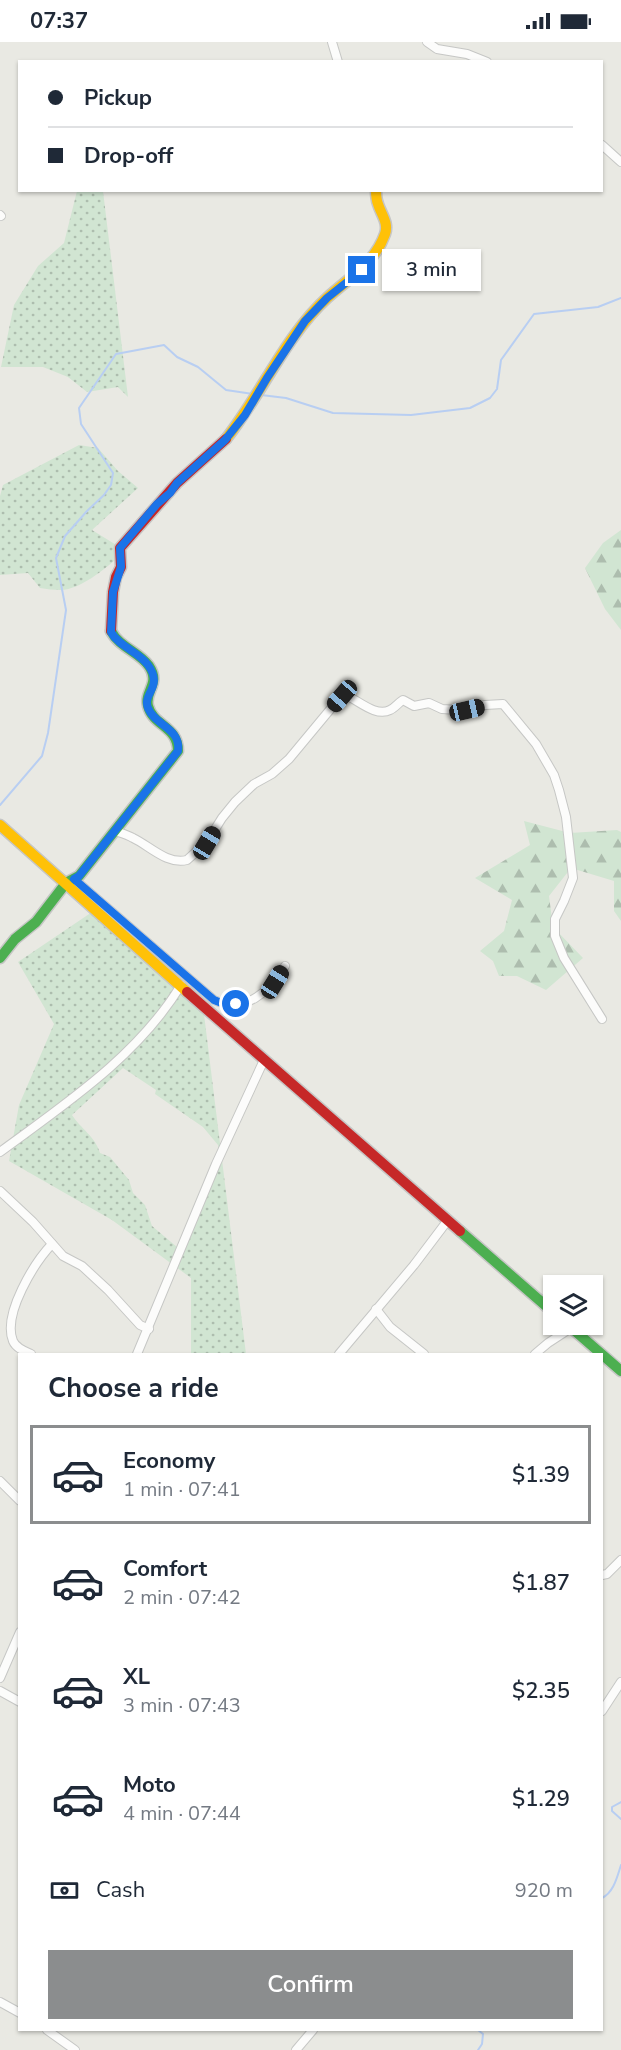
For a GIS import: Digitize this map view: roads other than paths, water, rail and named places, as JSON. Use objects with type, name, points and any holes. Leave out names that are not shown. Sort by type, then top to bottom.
[{"type":"street","points":[[332,42],[337,60]]},
{"type":"street","points":[[427,42],[437,49],[467,54],[482,60]]},
{"type":"street","points":[[603,146],[621,162]]},
{"type":"street","points":[[0,958],[15,939],[36,922],[70,881],[79,876],[176,756],[179,747],[174,733],[148,710],[146,703],[153,688],[153,673],[148,664],[138,654],[118,641],[111,632],[113,592],[121,567],[120,548],[177,483],[225,440],[245,415],[305,321],[369,261],[385,235],[387,226],[377,202],[376,192]]},
{"type":"street","points":[[115,831],[134,838],[168,858],[182,862],[187,860],[207,843],[235,802],[254,784],[272,774],[290,759],[343,694],[363,705],[384,711],[392,709],[402,700],[414,706],[429,703],[442,709],[458,710],[503,704],[536,744],[560,790],[566,817],[573,878],[555,919],[555,936],[564,958],[602,1019]]},
{"type":"street","points":[[0,825],[214,1000],[224,1004],[236,1004],[258,998],[275,982],[285,966]]},
{"type":"street","points":[[70,881],[264,1060],[543,1303]]},
{"type":"street","points":[[0,1152],[76,1096],[120,1058],[168,1007],[181,985]]},
{"type":"street","points":[[137,1353],[216,1164],[264,1060]]},
{"type":"street","points":[[0,1191],[33,1222],[63,1256],[82,1266],[140,1325],[149,1329]]},
{"type":"street","points":[[340,1353],[414,1265],[448,1220]]},
{"type":"street","points":[[29,1353],[17,1347],[12,1340],[10,1326],[15,1306],[28,1278],[39,1258],[52,1244]]},
{"type":"street","points":[[376,1309],[390,1327],[423,1353]]},
{"type":"street","points":[[536,1353],[558,1335]]},
{"type":"street","points":[[579,1335],[600,1353]]},
{"type":"street","points":[[603,1355],[621,1371]]},
{"type":"street","points":[[0,1481],[18,1499]]},
{"type":"street","points":[[603,1575],[607,1574],[621,1560]]},
{"type":"street","points":[[0,1678],[18,1637]]},
{"type":"street","points":[[603,1709],[621,1682]]},
{"type":"street","points":[[0,1691],[18,1701]]},
{"type":"street","points":[[0,2002],[18,2012]]},
{"type":"street","points":[[49,2031],[75,2050]]},
{"type":"street","points":[[296,2050],[312,2031]]},
{"type":"waterway","points":[[261,395],[286,398],[333,413],[411,415],[470,408],[490,398],[497,389],[501,360],[534,314],[598,307],[621,298]]},
{"type":"waterway","points":[[0,805],[42,756],[48,733],[66,610],[56,558],[65,536],[111,485],[113,473],[81,424],[79,408],[116,354],[164,345],[177,357],[198,367],[226,390],[253,394]]},
{"type":"waterway","points":[[621,1802],[612,1807],[612,1811],[621,1819]]},
{"type":"waterway","points":[[603,1897],[612,1888],[621,1865]]},
{"type":"waterway","points":[[478,2050],[482,2044],[483,2034],[479,2031]]}]
